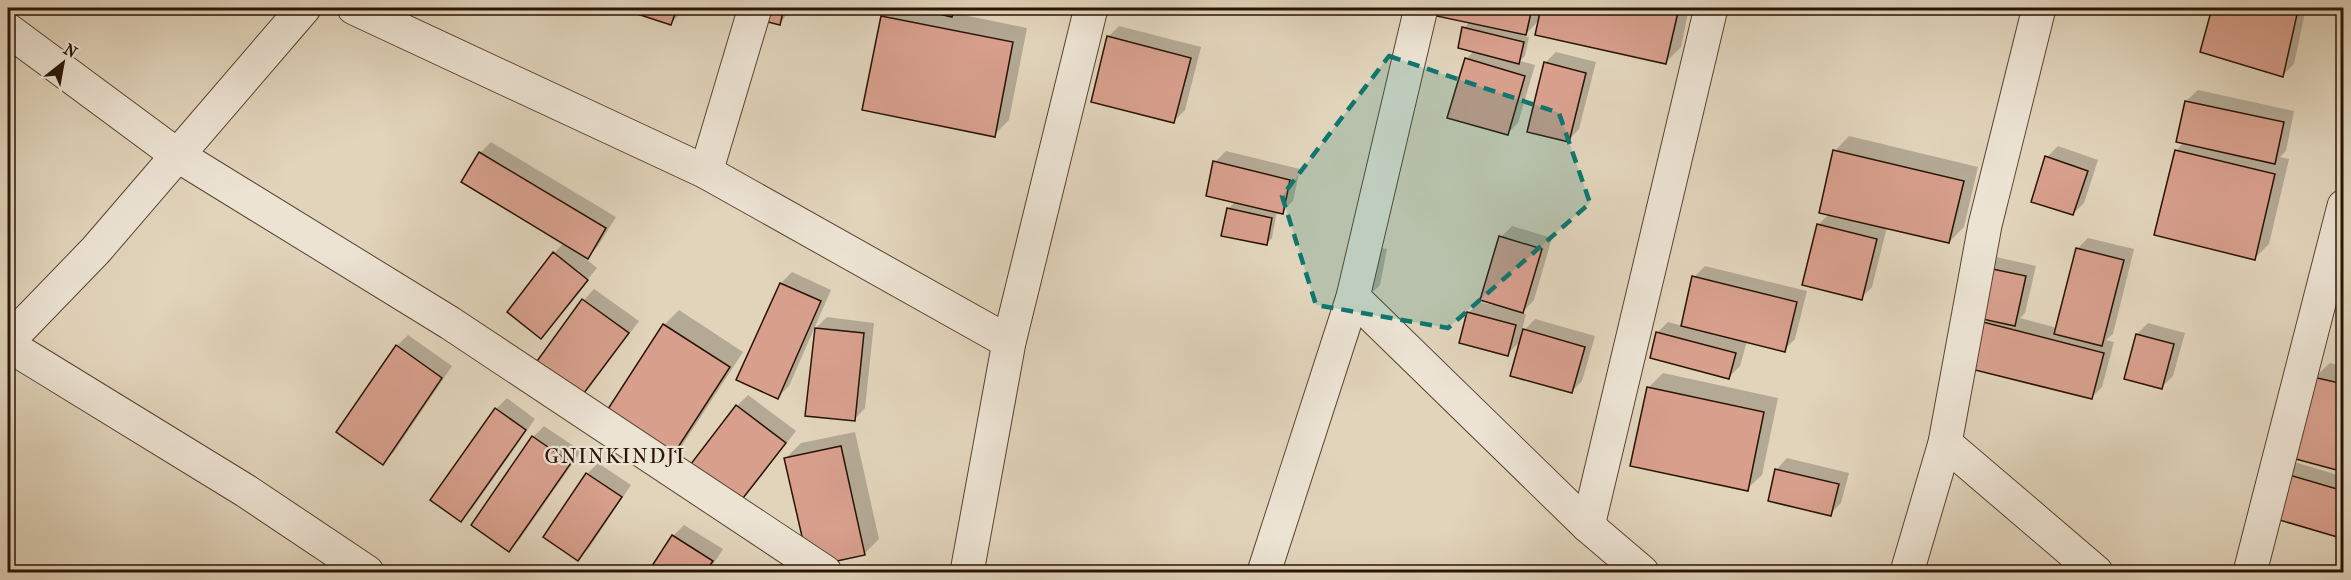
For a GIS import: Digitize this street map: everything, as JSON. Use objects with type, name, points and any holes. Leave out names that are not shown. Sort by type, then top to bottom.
[{"type":"street","points":[[304,8],[96,250],[8,343],[246,491],[367,573]]},
{"type":"street","points":[[354,8],[706,172],[1010,342]]},
{"type":"street","points":[[706,172],[755,8]]},
{"type":"street","points":[[967,573],[1010,342],[1092,8]]},
{"type":"street","points":[[1264,573],[1353,297],[1421,8]]},
{"type":"street","points":[[1588,526],[1711,8]]},
{"type":"street","points":[[1907,573],[1945,443],[1985,225],[2039,8]]},
{"type":"street","points":[[8,30],[177,155],[450,323],[825,573]]},
{"type":"street","points":[[2250,573],[2343,206]]},
{"type":"street","points":[[1353,297],[1588,526],[1642,573]]},
{"type":"street","points":[[1945,443],[2096,573]]},
{"type":"highlighted area","points":[[1389,56],[1559,113],[1590,203],[1448,328],[1316,305],[1282,196]]},
{"type":"building","points":[[619,8],[677,8],[671,25]]},
{"type":"building","points":[[729,8],[784,8],[780,25],[728,12]]},
{"type":"building","points":[[913,8],[954,8],[952,17]]},
{"type":"building","points":[[1413,8],[1532,8],[1526,35],[1413,11]]},
{"type":"building","points":[[1541,8],[1679,8],[1666,64],[1535,35]]},
{"type":"building","points":[[2212,8],[2290,8],[2298,10],[2283,77],[2200,52]]},
{"type":"building","points":[[881,16],[1013,42],[995,137],[862,110]]},
{"type":"building","points":[[1462,27],[1524,42],[1519,64],[1458,48]]},
{"type":"building","points":[[1107,36],[1191,58],[1174,123],[1091,102]]},
{"type":"building","points":[[1465,58],[1525,76],[1508,135],[1447,118]]},
{"type":"building","points":[[1544,62],[1586,73],[1569,142],[1527,132]]},
{"type":"building","points":[[2185,101],[2284,122],[2275,164],[2176,142]]},
{"type":"building","points":[[1833,150],[1964,181],[1949,243],[1819,213]]},
{"type":"building","points":[[2175,150],[2275,174],[2255,260],[2154,235]]},
{"type":"building","points":[[479,152],[606,228],[588,259],[461,182]]},
{"type":"building","points":[[2045,156],[2088,171],[2073,215],[2031,202]]},
{"type":"building","points":[[1213,161],[1290,180],[1283,214],[1206,196]]},
{"type":"building","points":[[1227,208],[1272,218],[1267,245],[1221,236]]},
{"type":"building","points":[[1817,224],[1877,239],[1862,300],[1802,285]]},
{"type":"building","points":[[1499,236],[1542,249],[1523,313],[1480,300]]},
{"type":"building","points":[[2076,248],[2124,260],[2102,346],[2054,334]]},
{"type":"building","points":[[553,252],[588,280],[541,339],[507,312]]},
{"type":"building","points":[[1983,267],[2026,276],[2015,326],[1973,317]]},
{"type":"building","points":[[1692,276],[1797,302],[1785,352],[1681,326]]},
{"type":"building","points":[[780,283],[821,301],[778,399],[736,380]]},
{"type":"building","points":[[582,299],[629,333],[578,401],[532,368]]},
{"type":"building","points":[[1467,312],[1516,325],[1508,356],[1459,343]]},
{"type":"building","points":[[1983,322],[2104,353],[2092,399],[1971,369]]},
{"type":"building","points":[[663,324],[730,367],[662,472],[595,429]]},
{"type":"building","points":[[815,328],[864,333],[855,421],[805,416]]},
{"type":"building","points":[[1523,329],[1585,347],[1572,393],[1510,376]]},
{"type":"building","points":[[1656,332],[1736,353],[1729,379],[1650,358]]},
{"type":"building","points":[[2136,334],[2174,344],[2162,389],[2124,379]]},
{"type":"building","points":[[396,345],[442,378],[383,465],[336,432]]},
{"type":"building","points":[[2313,377],[2344,384],[2344,472],[2292,458]]},
{"type":"building","points":[[1647,387],[1764,412],[1748,491],[1630,466]]},
{"type":"building","points":[[736,405],[786,443],[736,507],[687,469]]},
{"type":"building","points":[[495,408],[526,430],[461,522],[430,500]]},
{"type":"building","points":[[532,436],[571,463],[509,552],[471,525]]},
{"type":"building","points":[[841,446],[865,555],[809,567],[784,458]]},
{"type":"building","points":[[1775,469],[1839,484],[1831,516],[1768,501]]},
{"type":"building","points":[[2279,472],[2344,491],[2344,539],[2266,516]]},
{"type":"building","points":[[586,473],[622,497],[578,561],[543,537]]},
{"type":"building","points":[[672,535],[713,561],[705,572],[648,572]]},
{"type":"district","name":"GNINKINDJI","points":[[615,456]]}]
